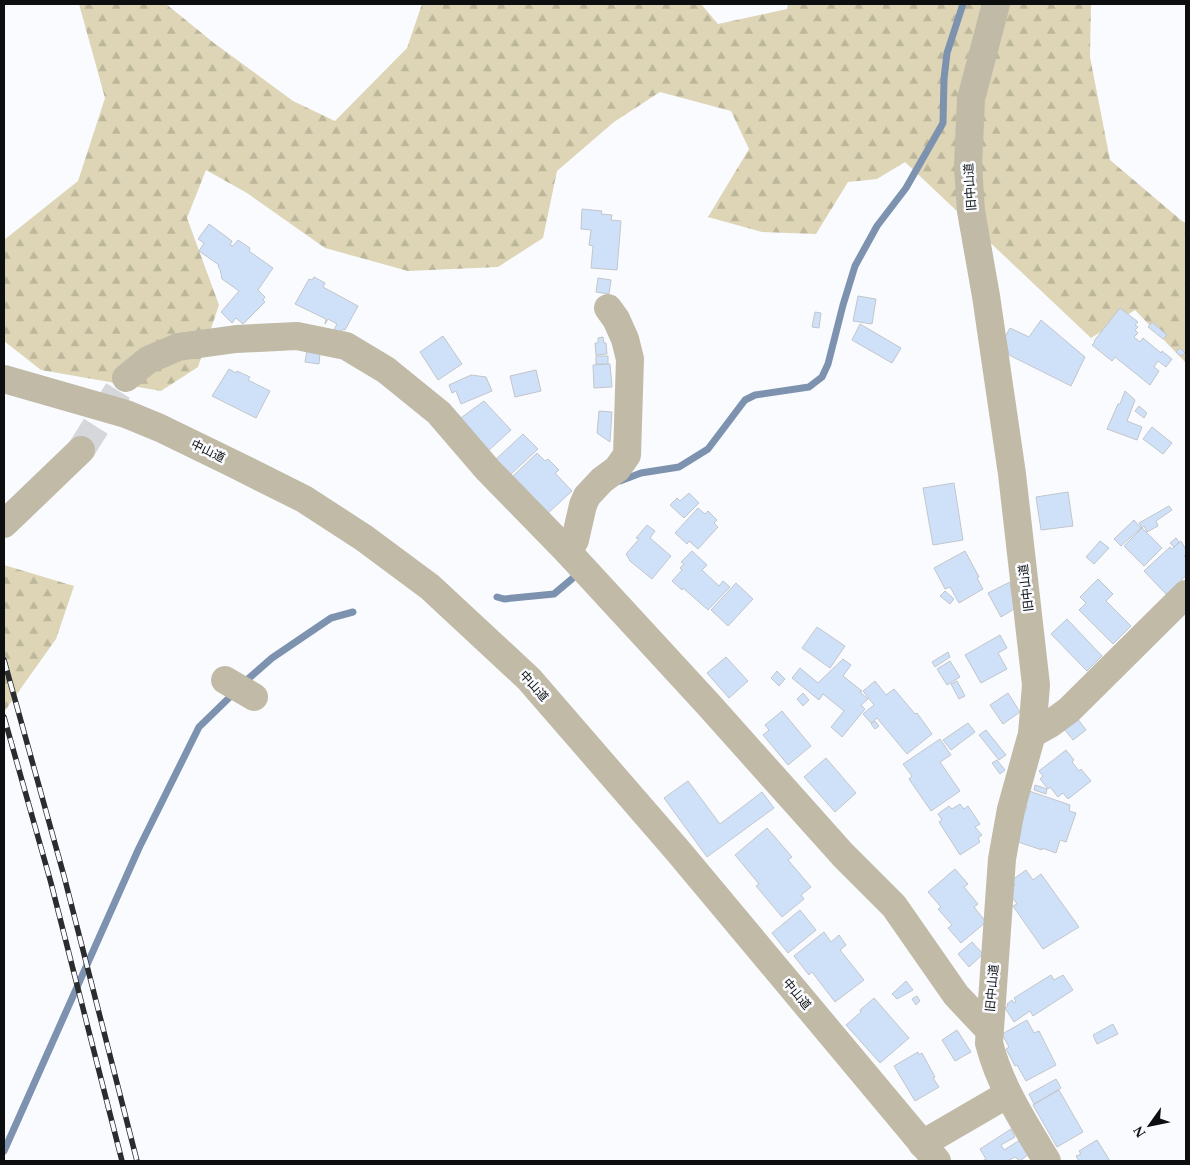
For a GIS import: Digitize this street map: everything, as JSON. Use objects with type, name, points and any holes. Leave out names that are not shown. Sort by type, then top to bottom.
[{"type":"street","name":"旧中山道","points":[[996,4],[971,98],[968,166],[971,210],[1011,464],[1036,685],[1032,734],[1005,833],[988,1043],[1008,1094],[1046,1161]]},
{"type":"street","points":[[568,552],[575,540],[587,496],[602,480],[617,469],[627,455],[630,360],[625,339],[608,308]]},
{"type":"street","points":[[126,378],[148,360],[178,347],[236,339],[296,336],[346,346],[386,370],[439,412],[488,470],[568,552],[708,704],[843,855],[894,906],[956,995],[989,1030]]},
{"type":"street","name":"中山道","points":[[4,379],[126,414],[160,428],[234,464],[304,499],[364,538],[430,587],[529,679],[678,851],[929,1152]]},
{"type":"street","points":[[4,524],[80,450]]},
{"type":"street","points":[[1032,734],[1069,710],[1186,594]]},
{"type":"street","points":[[225,680],[254,697]]},
{"type":"street","points":[[929,1152],[1008,1094]]},
{"type":"green space","points":[[79,4],[166,4],[214,43],[293,101],[335,121],[407,48],[422,4],[701,4],[718,24],[787,9],[788,4],[1091,4],[1090,57],[1110,160],[1186,223],[1186,363],[1135,310],[1091,338],[905,162],[877,179],[848,182],[816,234],[762,232],[708,217],[749,149],[731,111],[660,92],[614,122],[557,171],[543,238],[498,267],[408,271],[325,248],[247,193],[206,170],[187,218],[219,305],[198,367],[161,391],[41,370],[4,341],[4,240],[78,181],[105,98]]},
{"type":"green space","points":[[4,565],[74,586],[56,639],[4,712]]},
{"type":"building","points":[[582,209],[602,211],[601,214],[612,215],[611,220],[621,221],[617,270],[591,268],[593,246],[589,245],[591,230],[581,229]]},
{"type":"building","points":[[209,224],[232,241],[230,245],[233,246],[238,240],[250,248],[249,251],[273,268],[258,290],[265,297],[263,300],[265,302],[243,324],[236,318],[232,323],[221,312],[239,291],[222,279],[219,265],[199,251],[204,243],[198,239]]},
{"type":"building","points":[[314,277],[325,283],[323,287],[358,306],[345,330],[343,329],[337,339],[331,336],[337,324],[328,319],[325,324],[326,319],[295,304],[309,279],[312,280]]},
{"type":"building","points":[[598,278],[611,280],[609,294],[596,292]]},
{"type":"building","points":[[858,296],[876,299],[872,324],[853,321]]},
{"type":"building","points":[[1120,308],[1138,322],[1135,325],[1138,327],[1135,330],[1138,333],[1134,337],[1140,342],[1143,338],[1161,353],[1162,351],[1172,359],[1166,367],[1158,361],[1154,367],[1159,371],[1150,385],[1115,357],[1112,361],[1092,345]]},
{"type":"building","points":[[815,312],[821,313],[819,328],[812,327]]},
{"type":"building","points":[[1041,320],[1085,357],[1071,386],[1009,355],[1005,337],[1010,328],[1029,337]]},
{"type":"building","points":[[1152,322],[1167,335],[1163,339],[1148,327]]},
{"type":"building","points":[[860,324],[901,348],[892,363],[852,340]]},
{"type":"building","points":[[443,336],[462,364],[438,380],[420,352]]},
{"type":"building","points":[[603,337],[604,343],[606,343],[607,354],[596,355],[595,343],[598,343],[598,338]]},
{"type":"building","points":[[1180,348],[1185,353],[1181,356],[1176,352]]},
{"type":"building","points":[[307,351],[320,353],[319,364],[305,362]]},
{"type":"building","points":[[596,356],[608,356],[608,364],[596,364]]},
{"type":"building","points":[[610,364],[612,387],[594,388],[593,365]]},
{"type":"building","points":[[229,369],[250,377],[248,380],[270,391],[256,418],[212,396]]},
{"type":"building","points":[[536,370],[541,391],[515,397],[510,376]]},
{"type":"building","points":[[471,375],[486,377],[492,391],[461,404],[456,391],[452,393],[449,385]]},
{"type":"building","points":[[1125,391],[1135,400],[1127,421],[1142,427],[1137,440],[1107,429]]},
{"type":"building","points":[[484,401],[511,430],[488,451],[458,420]]},
{"type":"building","points":[[1139,406],[1147,413],[1144,418],[1135,411]]},
{"type":"building","points":[[599,411],[612,412],[610,442],[597,433]]},
{"type":"building","points":[[1152,427],[1172,443],[1163,454],[1143,439]]},
{"type":"building","points":[[523,434],[538,449],[509,476],[494,461]]},
{"type":"building","points":[[537,453],[545,461],[548,459],[559,470],[555,473],[572,491],[546,515],[512,477]]},
{"type":"building","points":[[954,483],[963,540],[933,545],[923,488]]},
{"type":"building","points":[[1068,492],[1073,526],[1041,530],[1036,497]]},
{"type":"building","points":[[689,493],[699,503],[684,518],[670,505],[677,498],[680,501]]},
{"type":"building","points":[[1169,506],[1172,510],[1156,521],[1158,526],[1147,532],[1144,526],[1142,528],[1139,523]]},
{"type":"building","points":[[698,508],[705,514],[708,511],[717,520],[714,523],[718,527],[698,549],[689,541],[687,544],[675,533]]},
{"type":"building","points":[[1134,520],[1141,528],[1121,546],[1114,539]]},
{"type":"building","points":[[647,525],[655,531],[650,538],[671,556],[652,579],[630,561],[626,554],[639,539],[636,538]]},
{"type":"building","points":[[1142,528],[1162,548],[1144,566],[1124,546]]},
{"type":"building","points":[[1176,538],[1179,542],[1174,547],[1170,543]]},
{"type":"building","points":[[1100,541],[1109,548],[1094,564],[1086,557]]},
{"type":"building","points":[[1181,541],[1186,550],[1184,556],[1186,558],[1186,576],[1181,580],[1185,585],[1166,594],[1144,571],[1170,547],[1172,549]]},
{"type":"building","points":[[692,551],[707,565],[702,570],[719,586],[723,581],[730,587],[708,610],[672,581],[682,570],[680,568],[684,564],[681,562]]},
{"type":"building","points":[[965,551],[979,577],[977,578],[983,589],[959,603],[950,587],[945,589],[934,568]]},
{"type":"building","points":[[1098,579],[1113,594],[1106,601],[1131,626],[1113,644],[1079,610],[1086,603],[1080,597]]},
{"type":"building","points":[[1010,582],[1014,609],[1001,617],[988,593]]},
{"type":"building","points":[[736,583],[753,599],[728,626],[711,610]]},
{"type":"building","points":[[945,591],[954,599],[950,604],[940,596]]},
{"type":"building","points":[[1067,619],[1102,656],[1087,671],[1051,634]]},
{"type":"building","points":[[817,627],[845,646],[830,668],[802,648]]},
{"type":"building","points":[[1000,635],[1007,648],[998,653],[1007,669],[981,683],[965,655]]},
{"type":"building","points":[[948,652],[950,657],[935,667],[932,662]]},
{"type":"building","points":[[726,657],[748,681],[729,698],[707,673]]},
{"type":"building","points":[[843,659],[851,665],[843,676],[862,691],[860,692],[868,699],[861,705],[865,709],[842,737],[831,727],[844,711],[823,694],[819,700],[792,678],[800,668],[818,683]]},
{"type":"building","points":[[950,661],[960,677],[947,685],[937,669]]},
{"type":"building","points":[[777,671],[785,679],[779,686],[771,678]]},
{"type":"building","points":[[875,681],[886,695],[894,689],[915,714],[917,713],[932,734],[907,754],[877,718],[871,723],[863,714],[874,705],[863,691]]},
{"type":"building","points":[[957,681],[965,696],[959,699],[951,684]]},
{"type":"building","points":[[803,693],[809,700],[803,706],[797,699]]},
{"type":"building","points":[[1008,693],[1020,712],[1003,724],[990,705]]},
{"type":"building","points":[[782,711],[811,746],[788,765],[763,735],[769,730],[765,725]]},
{"type":"building","points":[[1074,714],[1086,730],[1073,740],[1061,725]]},
{"type":"building","points":[[875,721],[879,726],[875,729],[871,724]]},
{"type":"building","points":[[968,723],[975,732],[951,750],[943,740]]},
{"type":"building","points":[[986,730],[1006,755],[999,760],[979,735]]},
{"type":"building","points":[[940,739],[951,755],[940,762],[960,791],[931,811],[909,779],[912,776],[903,764]]},
{"type":"building","points":[[1066,750],[1074,760],[1072,762],[1079,771],[1081,769],[1091,781],[1068,799],[1063,793],[1058,797],[1050,787],[1048,789],[1040,779],[1043,776],[1039,771]]},
{"type":"building","points":[[826,758],[856,793],[835,812],[804,777]]},
{"type":"building","points":[[997,760],[1005,770],[1000,774],[992,763]]},
{"type":"building","points":[[688,781],[720,824],[762,792],[774,808],[707,857],[664,798]]},
{"type":"building","points":[[1035,785],[1047,789],[1046,794],[1034,790]]},
{"type":"building","points":[[1029,791],[1070,805],[1069,811],[1076,813],[1066,842],[1060,840],[1056,853],[1015,841],[1027,806],[1024,805]]},
{"type":"building","points":[[960,804],[964,809],[968,806],[980,824],[975,827],[982,835],[978,838],[980,842],[960,855],[939,822],[942,820],[938,814],[949,806],[952,809]]},
{"type":"building","points":[[767,828],[792,857],[788,860],[811,887],[801,895],[804,899],[782,917],[756,886],[759,884],[735,855]]},
{"type":"building","points":[[955,869],[968,884],[964,887],[978,904],[974,907],[986,922],[961,943],[948,928],[952,925],[938,909],[941,907],[928,892]]},
{"type":"building","points":[[1026,870],[1033,880],[1041,874],[1079,927],[1043,949],[1013,906],[1017,904],[1010,894],[1014,892],[1011,888],[1015,885],[1012,880]]},
{"type":"building","points":[[800,910],[816,930],[788,953],[772,933]]},
{"type":"building","points":[[824,932],[831,942],[839,935],[846,945],[840,950],[864,980],[835,1002],[812,972],[809,975],[794,956]]},
{"type":"building","points":[[972,942],[983,954],[969,967],[958,954]]},
{"type":"building","points":[[1051,975],[1054,980],[1063,975],[1073,990],[1033,1016],[1030,1011],[1014,1022],[1005,1008],[1008,1006],[1007,1004],[1012,1000],[1014,1003],[1016,1002],[1014,998]]},
{"type":"building","points":[[906,981],[913,990],[897,999],[892,994]]},
{"type":"building","points":[[917,996],[920,1001],[916,1005],[912,999]]},
{"type":"building","points":[[874,998],[909,1038],[880,1063],[846,1025]]},
{"type":"building","points":[[1027,1020],[1034,1033],[1039,1031],[1056,1065],[1026,1081],[1006,1049],[1009,1047],[1002,1034]]},
{"type":"building","points":[[1113,1024],[1118,1034],[1097,1044],[1093,1035]]},
{"type":"building","points":[[957,1030],[971,1052],[955,1061],[942,1040]]},
{"type":"building","points":[[918,1052],[919,1055],[922,1053],[939,1087],[915,1101],[894,1066]]},
{"type":"building","points":[[1056,1079],[1061,1088],[1034,1104],[1029,1094]]},
{"type":"building","points":[[1059,1090],[1083,1132],[1057,1147],[1033,1105]]},
{"type":"building","points":[[1011,1129],[1015,1137],[1001,1145],[1004,1150],[1020,1140],[1029,1154],[1020,1161],[1015,1157],[1007,1161],[982,1161],[986,1159],[980,1149]]},
{"type":"building","points":[[1097,1140],[1110,1161],[1079,1161],[1076,1156],[1081,1154],[1079,1151]]},
{"type":"waterway","points":[[620,481],[641,473],[679,467],[708,449],[745,400],[755,395],[809,387],[822,377],[828,364],[855,266],[877,226],[906,188],[943,123],[944,79],[947,53],[963,4]]},
{"type":"waterway","points":[[497,597],[504,599],[554,594],[573,578]]},
{"type":"waterway","points":[[248,679],[272,658],[331,618],[353,612]]},
{"type":"waterway","points":[[4,1151],[139,848],[199,727],[233,694]]},
{"type":"tunnel","points":[[81,450],[126,378]]},
{"type":"railway","points":[[4,660],[64,876],[137,1161]]},
{"type":"railway","points":[[4,717],[51,883],[122,1161]]}]
